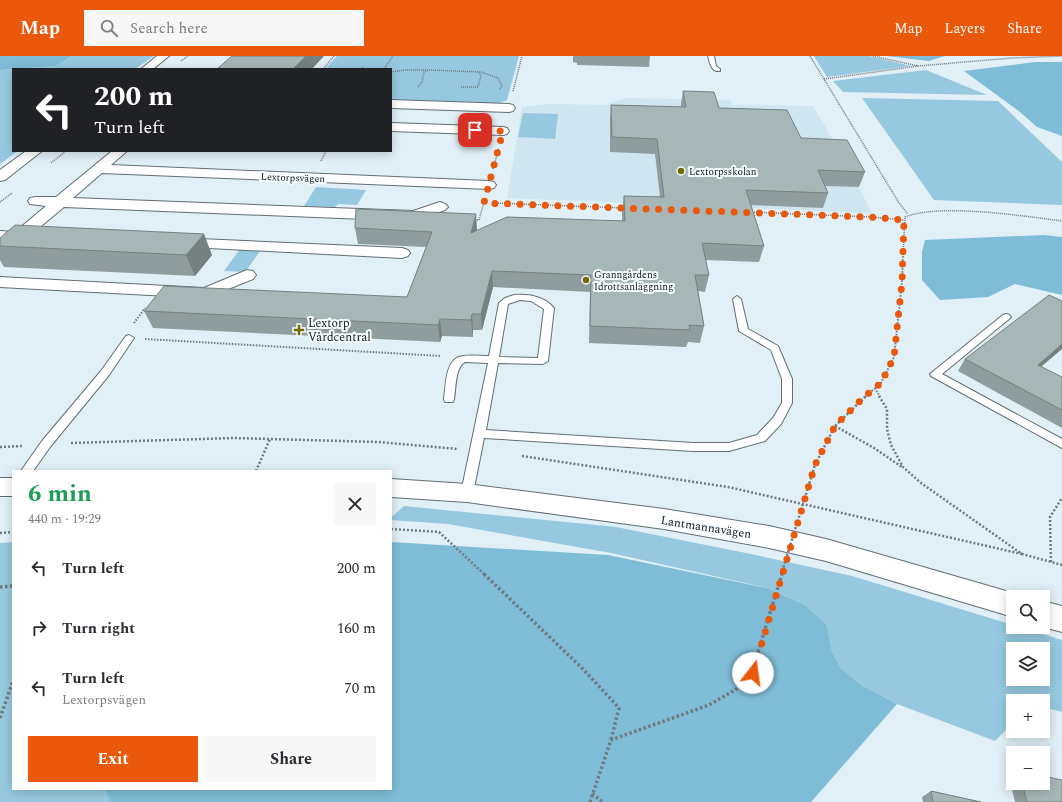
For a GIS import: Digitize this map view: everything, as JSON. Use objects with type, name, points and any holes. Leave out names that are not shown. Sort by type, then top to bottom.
[{"type":"street","points":[[147,68],[164,56]]},
{"type":"street","points":[[392,104],[509,108]]},
{"type":"street","points":[[392,127],[503,131]]},
{"type":"street","points":[[0,177],[34,152]]},
{"type":"street","points":[[0,253],[119,152]]},
{"type":"street","name":"Lextorpsvägen","points":[[98,170],[489,185]]},
{"type":"street","points":[[35,201],[414,216],[440,207]]},
{"type":"street","points":[[0,236],[50,238]]},
{"type":"street","points":[[159,243],[402,253]]},
{"type":"street","points":[[0,282],[206,293],[247,275]]},
{"type":"street","points":[[0,487],[12,487]]},
{"type":"street","name":"Lantmannavägen","points":[[392,488],[467,493],[664,519],[769,537],[826,550],[1006,603]]},
{"type":"street","points":[[1050,616],[1062,619]]},
{"type":"lane","points":[[711,56],[714,67],[718,70]]},
{"type":"lane","points":[[449,399],[453,371],[456,362],[463,359],[493,359],[543,361],[549,308],[544,301],[538,299],[514,298],[504,303],[493,359],[477,451],[467,493]]},
{"type":"lane","points":[[480,434],[693,447],[729,447],[761,438],[777,421],[787,403],[787,379],[775,348],[744,331],[737,299]]},
{"type":"lane","points":[[1006,316],[935,374],[1062,444]]},
{"type":"lane","points":[[28,470],[46,444],[105,373],[128,338]]},
{"type":"path","points":[[324,68],[334,56]]},
{"type":"path","points":[[385,68],[393,56]]},
{"type":"path","points":[[509,108],[522,56]]},
{"type":"path","points":[[810,56],[899,204],[908,214]]},
{"type":"path","points":[[873,56],[918,66]]},
{"type":"path","points":[[824,79],[918,66],[981,60],[1062,56]]},
{"type":"path","points":[[416,88],[422,82],[424,72],[428,70]]},
{"type":"path","points":[[392,71],[428,70],[479,72],[498,78],[502,86],[498,91]]},
{"type":"path","points":[[459,87],[478,87],[481,76],[479,72]]},
{"type":"path","points":[[419,86],[424,86]]},
{"type":"path","points":[[472,220],[479,220],[503,131]]},
{"type":"path","points":[[491,203],[632,208]]},
{"type":"path","points":[[744,212],[870,217],[904,220]]},
{"type":"path","points":[[611,740],[708,706],[735,690],[753,673],[758,652],[815,465],[835,426],[863,398],[881,383],[894,357],[902,282],[904,220],[908,214],[923,212],[973,213],[1010,215],[1062,221]]},
{"type":"path","points":[[157,290],[132,327],[128,338],[440,355],[456,362]]},
{"type":"path","points":[[875,388],[887,409],[887,429],[891,445],[903,467]]},
{"type":"path","points":[[835,426],[874,448],[903,467],[921,483],[1022,554]]},
{"type":"path","points":[[0,447],[46,444],[234,438],[378,442],[515,454],[728,487],[1022,554],[1062,565]]},
{"type":"path","points":[[256,470],[270,439]]},
{"type":"path","points":[[1051,562],[1050,517],[1062,498]]},
{"type":"path","points":[[392,529],[439,532],[584,670],[619,708],[611,740],[590,802]]},
{"type":"path","points":[[0,533],[12,532]]},
{"type":"path","points":[[0,587],[12,586]]},
{"type":"path","points":[[0,718],[12,684]]},
{"type":"path","points":[[592,794],[603,802]]},
{"type":"shaded area","points":[[0,56],[72,56],[56,66],[0,70]]},
{"type":"shaded area","points":[[72,56],[154,56],[136,68],[28,68],[56,66]]},
{"type":"shaded area","points":[[337,56],[519,56],[507,100],[494,105],[392,101],[392,68],[326,68]]},
{"type":"shaded area","points":[[814,56],[869,56],[911,66],[827,77]]},
{"type":"shaded area","points":[[887,56],[945,56],[929,61]]},
{"type":"shaded area","points":[[1035,62],[1062,62],[1062,136],[1037,127],[1020,112],[964,71]]},
{"type":"shaded area","points":[[12,69],[12,152],[17,152],[0,164],[0,70]]},
{"type":"shaded area","points":[[926,70],[987,95],[843,92],[833,81]]},
{"type":"shaded area","name":"Lextorpsskolan","points":[[625,98],[730,100],[732,105],[813,106],[842,155],[872,213],[507,198],[522,107],[548,104],[605,105]]},
{"type":"shaded area","points":[[862,98],[998,101],[1062,162],[1062,205],[934,200]]},
{"type":"shaded area","points":[[523,113],[558,114],[555,139],[518,137]]},
{"type":"shaded area","points":[[316,187],[366,190],[357,205],[338,204],[335,207],[304,206]]},
{"type":"shaded area","points":[[1044,235],[1062,237],[1062,295],[1015,284],[988,297],[940,300],[922,280],[922,252],[925,240]]},
{"type":"shaded area","points":[[240,249],[261,250],[245,272],[224,271]]},
{"type":"shaded area","points":[[404,506],[616,527],[852,576],[1006,623],[1006,634],[1043,634],[1062,640],[1062,712],[1050,709],[1050,694],[1006,694],[1006,730],[995,741],[897,704],[861,685],[840,667],[832,651],[827,625],[805,605],[767,588],[611,553],[448,524],[392,520],[392,516]]},
{"type":"shaded area","points":[[12,542],[12,790],[158,790],[160,802],[0,802],[0,543]]},
{"type":"shaded area","points":[[392,542],[608,555],[767,588],[805,605],[827,625],[832,651],[840,667],[861,685],[897,704],[811,802],[111,802],[105,790],[392,790]]},
{"type":"building","points":[[232,56],[306,56],[294,68],[218,68]]},
{"type":"building","points":[[683,91],[714,92],[719,108],[787,110],[801,138],[847,140],[865,172],[818,170],[828,193],[746,190],[764,246],[702,243],[709,275],[695,275],[704,326],[689,325],[690,330],[590,326],[591,275],[492,271],[481,314],[472,314],[471,320],[440,319],[438,325],[144,311],[164,286],[407,297],[432,232],[355,228],[356,209],[476,214],[471,233],[507,217],[625,221],[624,196],[664,197],[657,139],[612,137],[611,105],[686,107]]},
{"type":"building","points":[[15,225],[204,234],[186,255],[0,246],[0,238]]},
{"type":"building","points":[[1049,295],[1062,301],[1062,344],[1038,365],[1062,377],[1062,410],[965,359]]},
{"type":"building","points":[[1050,777],[1062,780],[1062,802],[1027,802],[1024,790],[1050,790]]},
{"type":"building","points":[[931,791],[981,802],[933,802]]},
{"type":"place","name":"Lextorpsskolan","points":[[681,171]]},
{"type":"place","name":"Granngårdens Idrottsanläggning","points":[[586,280]]},
{"type":"place","name":"Lextorp Vårdcentral","points":[[299,330]]},
{"type":"route","points":[[475,130],[503,131],[484,203],[870,217],[904,220],[902,282],[894,357],[881,383],[863,398],[835,426],[815,465],[758,652],[753,673]]}]
